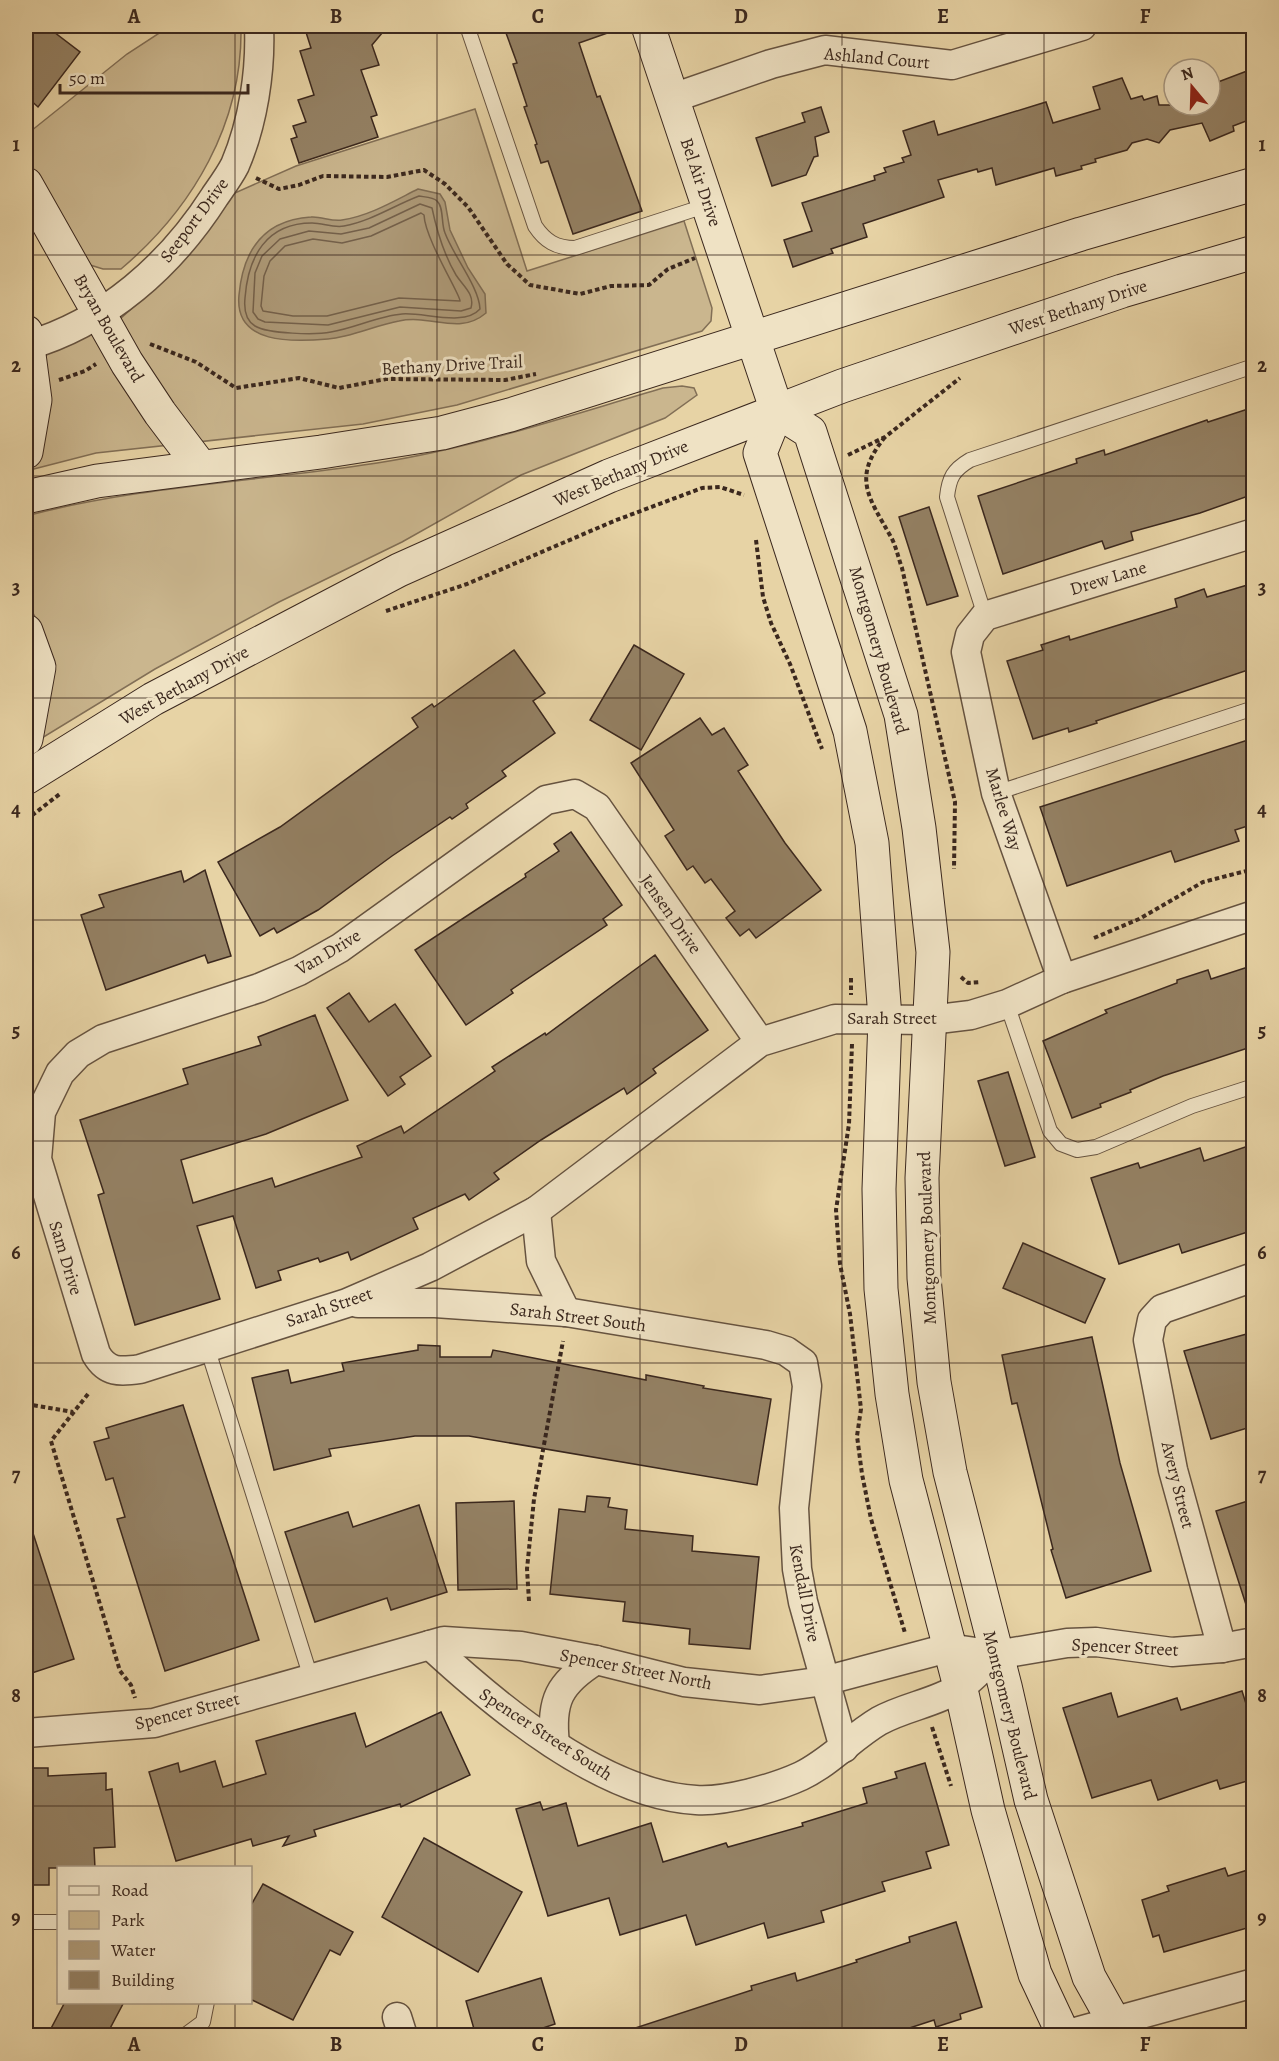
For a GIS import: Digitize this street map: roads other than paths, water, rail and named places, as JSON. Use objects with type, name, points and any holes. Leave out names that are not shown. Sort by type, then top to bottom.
[{"type":"street","name":"Seeport Drive","points":[[27,341],[100,314],[162,265],[202,215],[235,165],[255,98],[259,26]]},
{"type":"street","name":"Bel Air Drive","points":[[648,26],[754,338]]},
{"type":"street","name":"Ashland Court","points":[[673,98],[771,64],[825,50],[951,65],[1082,26]]},
{"type":"street","name":"Bryan Boulevard","points":[[26,184],[120,351],[159,413],[200,466]]},
{"type":"street","points":[[26,497],[97,481],[321,452],[442,433],[510,415],[1081,234],[1254,184]]},
{"type":"street","name":"West Bethany Drive","points":[[26,778],[153,699],[399,570],[609,476],[777,411],[1122,291],[1254,252]]},
{"type":"street","points":[[754,338],[777,411],[760,453],[850,731],[872,843],[885,1018],[879,1189],[881,1289],[890,1382],[907,1483],[988,1810],[1035,1974],[1063,2035],[1117,2029],[1254,1983]]},
{"type":"street","points":[[26,452],[36,400],[27,341]]},
{"type":"street","name":"Montgomery Boulevard","points":[[777,411],[810,432],[901,715],[919,828],[933,952],[922,1179],[924,1278],[934,1383],[950,1472],[1031,1800],[1089,1977],[1117,2029]]},
{"type":"street","name":"Drew Lane","points":[[978,626],[1254,533]]},
{"type":"street","name":"Marlee Way","points":[[978,626],[966,652],[996,793],[1062,979]]},
{"type":"street","points":[[26,631],[39,667],[26,739]]},
{"type":"street","name":"Jensen Drive","points":[[575,794],[597,807],[760,1042]]},
{"type":"street","name":"Van Drive","points":[[60,1072],[78,1054],[103,1039],[259,988],[299,971],[340,948],[546,800],[575,794]]},
{"type":"street","name":"Sarah Street","points":[[110,1370],[123,1372],[140,1369],[347,1303],[430,1268],[536,1211],[760,1042],[835,1019],[930,1020],[971,1015],[1007,1004],[1062,979],[1254,915]]},
{"type":"street","name":"Sam Drive","points":[[60,1072],[41,1112],[31,1161],[92,1345],[101,1364],[110,1370]]},
{"type":"street","points":[[536,1211],[541,1261],[566,1312]]},
{"type":"street","name":"Avery Street","points":[[1222,1648],[1173,1470],[1148,1340],[1152,1320],[1162,1309],[1178,1301],[1254,1277]]},
{"type":"street","name":"Sarah Street South","points":[[347,1303],[435,1303],[566,1312],[766,1345],[786,1351],[803,1363]]},
{"type":"street","name":"Kendall Drive","points":[[803,1363],[807,1386],[794,1508],[794,1539],[803,1602],[844,1748]]},
{"type":"street","name":"Spencer Street North","points":[[311,1678],[444,1641],[521,1646],[596,1660],[684,1682],[760,1690],[824,1681],[948,1648],[996,1655]]},
{"type":"street","name":"Spencer Street","points":[[996,1655],[1067,1643],[1096,1642],[1172,1652],[1222,1648],[1254,1642]]},
{"type":"street","name":"Spencer Street South","points":[[430,1645],[477,1689],[555,1744],[619,1782],[654,1793],[696,1800],[740,1795],[801,1776],[844,1748],[879,1721],[959,1688],[996,1655]]},
{"type":"street","points":[[555,1744],[552,1718],[558,1694],[574,1674],[596,1660]]},
{"type":"street","name":"Spencer Street","points":[[26,1732],[154,1723],[311,1678]]},
{"type":"lane","points":[[467,26],[535,226],[551,243],[563,248],[575,248],[709,204]]},
{"type":"lane","points":[[978,626],[947,497],[948,482],[955,469],[970,459],[1254,366]]},
{"type":"lane","points":[[996,793],[1254,708]]},
{"type":"lane","points":[[1007,1004],[1050,1131],[1061,1144],[1077,1150],[1096,1148],[1192,1106],[1254,1086]]},
{"type":"lane","points":[[207,1347],[311,1678]]},
{"type":"lane","points":[[26,1922],[57,1922]]},
{"type":"lane","points":[[184,2036],[202,2022],[206,2004]]},
{"type":"water","points":[[418,189],[440,194],[445,202],[450,230],[468,268],[485,294],[486,313],[466,323],[399,321],[337,338],[314,340],[283,340],[268,337],[256,332],[246,323],[240,311],[241,279],[251,252],[268,231],[294,219],[352,218]]}]
